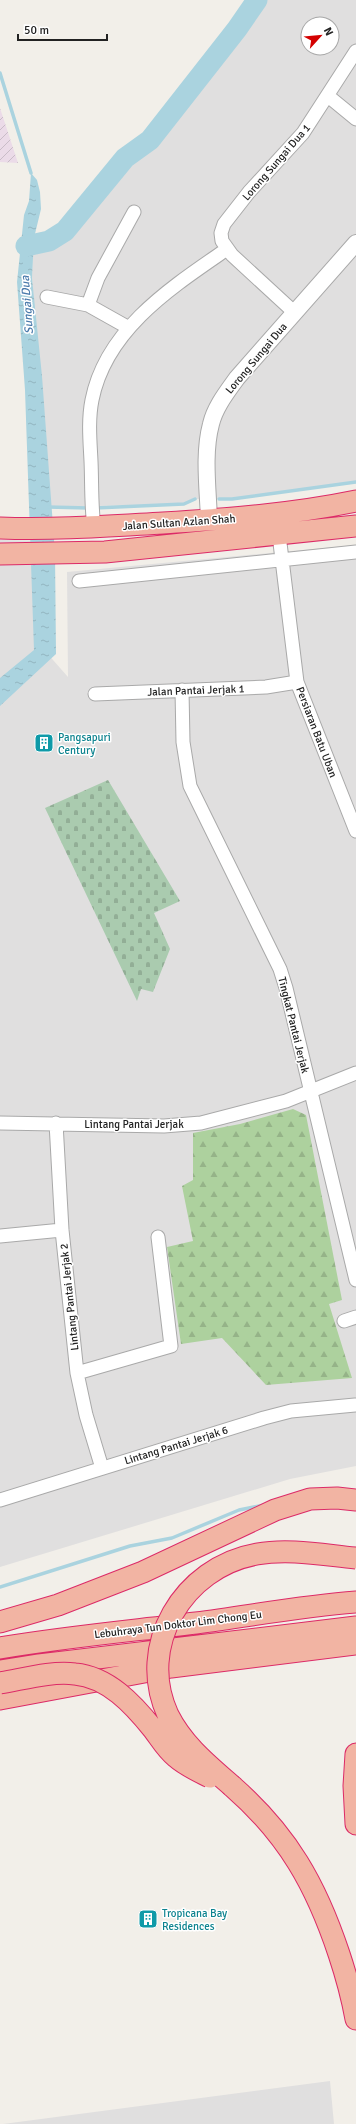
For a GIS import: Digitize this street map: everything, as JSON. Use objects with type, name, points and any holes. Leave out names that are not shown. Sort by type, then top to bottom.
[{"type":"highway","name":"Jalan Sultan Azlan Shah","points":[[5,528],[61,528],[94,520],[209,520],[287,512],[356,501]]},
{"type":"highway","name":"Jalan Sultan Azlan Shah","points":[[5,554],[105,552],[356,526]]},
{"type":"highway","points":[[0,1622],[58,1605],[143,1572],[275,1510],[310,1499],[337,1498],[356,1500]]},
{"type":"highway","points":[[356,1558],[274,1552],[256,1554],[224,1566],[195,1585],[182,1598],[172,1613],[164,1630],[158,1663],[159,1682],[168,1714],[183,1739],[192,1750],[252,1805],[292,1852],[309,1879],[327,1920],[347,1980],[356,2019]]},
{"type":"highway","name":"Lebuhraya Tun Doktor Lim Chong Eu","points":[[0,1648],[54,1639],[197,1622],[316,1605],[356,1602]]},
{"type":"highway","points":[[0,1671],[356,1627]]},
{"type":"highway","points":[[0,1699],[171,1667],[356,1644]]},
{"type":"highway","points":[[0,1683],[58,1673],[76,1674],[106,1684],[118,1692],[130,1704],[176,1757],[194,1770],[232,1786]]},
{"type":"highway","points":[[356,1754],[354,1786],[356,1824]]},
{"type":"street","name":"Lorong Sungai Dua 1","points":[[227,249],[222,241],[221,233],[224,224],[249,192],[303,132],[328,96],[356,50]]},
{"type":"street","points":[[328,96],[356,119]]},
{"type":"street","points":[[88,305],[98,278],[134,212]]},
{"type":"street","name":"Lorong Sungai Dua","points":[[209,520],[208,449],[211,424],[222,398],[237,378],[356,242]]},
{"type":"street","points":[[94,520],[92,500],[90,419],[92,400],[110,354],[129,328],[148,307],[182,280],[227,249],[294,313]]},
{"type":"street","points":[[47,297],[88,305],[129,328]]},
{"type":"street","name":"Persiaran Batu Uban","points":[[279,535],[297,682],[356,831]]},
{"type":"street","points":[[79,581],[282,561],[356,552]]},
{"type":"street","name":"Jalan Pantai Jerjak 1","points":[[95,694],[266,687],[297,682]]},
{"type":"street","name":"Tingkat Pantai Jerjak","points":[[182,690],[183,742],[190,786],[280,969],[292,1009],[310,1093],[356,1280]]},
{"type":"street","name":"Lintang Pantai Jerjak","points":[[0,1123],[164,1126],[190,1124],[231,1116],[310,1093],[356,1073]]},
{"type":"street","name":"Lintang Pantai Jerjak 2","points":[[56,1123],[62,1230],[77,1374],[86,1415],[102,1468]]},
{"type":"street","points":[[0,1236],[62,1230]]},
{"type":"street","points":[[77,1374],[171,1346],[158,1237]]},
{"type":"street","name":"Lintang Pantai Jerjak 6","points":[[0,1500],[278,1414],[354,1406]]},
{"type":"shaded area","points":[[257,0],[356,0],[356,482],[232,499],[195,499],[184,504],[51,507],[32,278],[33,246],[49,241],[65,231],[125,158],[150,140],[237,29]]},
{"type":"shaded area","points":[[0,108],[18,163],[0,162]]},
{"type":"shaded area","points":[[0,540],[41,541],[46,652],[68,677],[67,572],[356,545],[356,1466],[290,1479],[0,1567]]},
{"type":"shaded area","points":[[330,2081],[334,2124],[3,2124]]},
{"type":"green space","points":[[108,780],[180,901],[154,913],[170,949],[153,992],[141,989],[137,1001],[45,808]]},
{"type":"green space","points":[[293,1109],[306,1115],[342,1300],[329,1304],[352,1378],[266,1385],[222,1338],[181,1344],[167,1247],[193,1241],[182,1186],[193,1180],[193,1133],[240,1124]]},
{"type":"water","points":[[31,173],[37,180],[40,192],[41,209],[34,238],[32,278],[42,376],[55,553],[56,654],[0,706],[0,678],[34,650],[25,390],[17,282],[24,215],[29,201]]},
{"type":"waterway","points":[[26,246],[49,241],[65,231],[125,158],[150,140],[237,29],[257,0]]},
{"type":"waterway","name":"Sungai Dua","points":[[0,73],[31,173]]},
{"type":"waterway","points":[[219,499],[232,499],[356,482]]},
{"type":"waterway","points":[[95,508],[184,504],[195,499]]},
{"type":"waterway","points":[[47,507],[89,508]]},
{"type":"waterway","points":[[0,1587],[130,1546],[172,1538],[239,1510],[264,1505]]},
{"type":"place","name":"Pangsapuri Century","points":[[44,743]]},
{"type":"place","name":"Tropicana Bay Residences","points":[[148,1919]]}]
